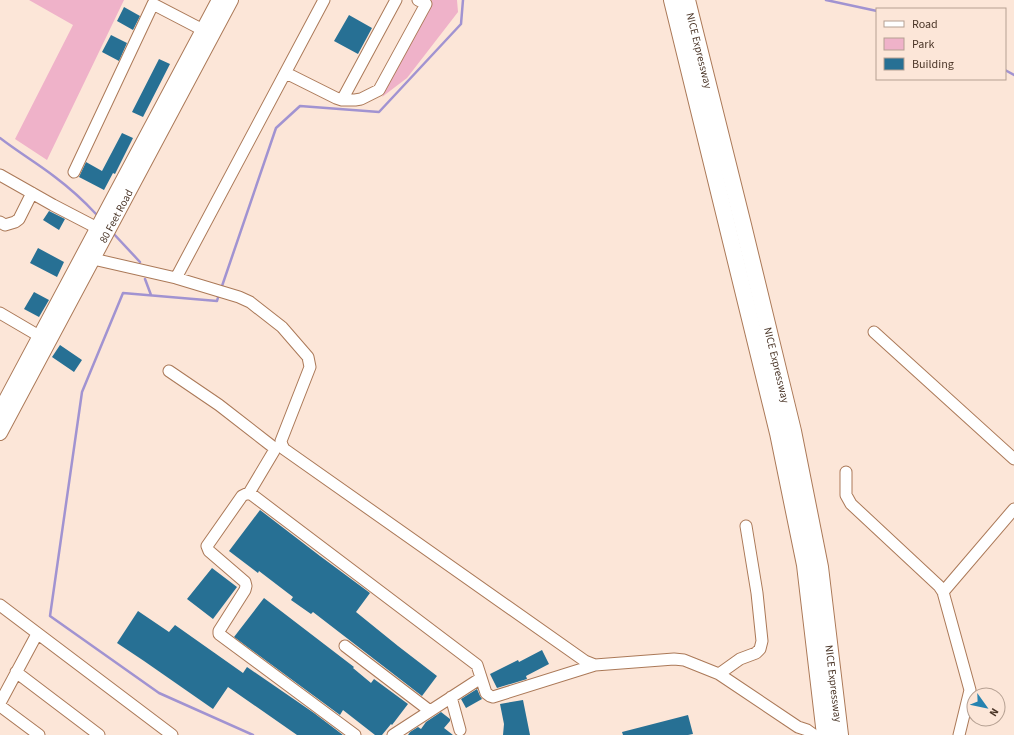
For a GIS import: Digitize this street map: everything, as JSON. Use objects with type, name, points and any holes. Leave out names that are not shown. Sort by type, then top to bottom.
[{"type":"highway","name":"NICE Expressway","points":[[672,0],[778,432],[805,565],[825,735]]},
{"type":"highway","name":"NICE Expressway","points":[[687,0],[792,431],[820,567],[840,735]]},
{"type":"main road","name":"80 Feet Road","points":[[0,433],[45,339],[219,0]]},
{"type":"main road","name":"80 Feet Road","points":[[0,411],[93,259],[102,230],[231,0]]},
{"type":"street","points":[[176,278],[324,0]]},
{"type":"street","points":[[342,100],[396,0]]},
{"type":"street","points":[[286,73],[342,100],[358,100],[379,90],[426,4],[418,0]]},
{"type":"street","points":[[74,172],[153,4],[203,30]]},
{"type":"street","points":[[0,175],[102,230]]},
{"type":"street","points":[[0,222],[5,225],[19,219],[32,193]]},
{"type":"street","points":[[93,259],[176,278],[239,296],[250,302],[282,327],[309,359],[310,367],[281,441],[284,449],[585,661],[595,665]]},
{"type":"street","points":[[0,314],[45,339]]},
{"type":"street","points":[[874,332],[1014,459]]},
{"type":"street","points":[[169,371],[219,405],[273,447],[274,451],[249,493],[242,496],[207,546],[209,551],[245,582],[246,586],[245,590],[219,631],[219,634],[355,735]]},
{"type":"street","points":[[846,472],[846,495],[852,504],[939,586],[943,592],[970,690],[959,735]]},
{"type":"street","points":[[249,493],[477,665],[486,693],[490,696],[493,697],[595,665],[680,659],[719,674],[805,732]]},
{"type":"street","points":[[943,592],[1014,510]]},
{"type":"street","points":[[719,674],[740,659],[756,653],[760,649],[762,641],[757,593],[746,526]]},
{"type":"street","points":[[0,605],[172,735]]},
{"type":"street","points":[[0,702],[37,634]]},
{"type":"street","points":[[344,646],[430,711]]},
{"type":"street","points":[[16,672],[99,735]]},
{"type":"street","points":[[393,735],[480,678]]},
{"type":"street","points":[[451,697],[460,730]]},
{"type":"street","points":[[0,706],[39,735]]},
{"type":"green space","points":[[29,0],[124,0],[47,160],[15,139],[73,25]]},
{"type":"green space","points":[[431,0],[457,0],[458,12],[407,78],[382,97],[432,1]]},
{"type":"building","points":[[124,7],[140,16],[133,30],[117,21]]},
{"type":"building","points":[[349,15],[372,28],[358,54],[334,41]]},
{"type":"building","points":[[111,35],[127,43],[119,61],[102,52]]},
{"type":"building","points":[[159,59],[170,64],[143,117],[132,112]]},
{"type":"building","points":[[122,133],[133,138],[115,174],[113,173],[104,190],[79,177],[86,162],[102,171]]},
{"type":"building","points":[[49,211],[65,219],[59,230],[43,220]]},
{"type":"building","points":[[38,248],[64,262],[57,277],[30,263]]},
{"type":"building","points":[[34,292],[49,300],[39,317],[24,309]]},
{"type":"building","points":[[60,345],[82,360],[74,372],[52,357]]},
{"type":"building","points":[[260,510],[370,593],[356,612],[437,676],[422,696],[313,612],[311,614],[291,600],[293,597],[259,571],[258,573],[229,551]]},
{"type":"building","points":[[212,568],[237,587],[213,619],[187,599]]},
{"type":"building","points":[[264,598],[354,667],[353,668],[371,683],[374,679],[408,704],[392,725],[391,724],[382,735],[375,735],[343,710],[340,715],[234,637]]},
{"type":"building","points":[[138,611],[169,632],[175,625],[243,673],[247,667],[343,735],[297,735],[228,687],[213,709],[117,643]]},
{"type":"building","points":[[542,650],[549,664],[526,676],[527,679],[497,688],[490,674],[518,660],[519,662]]},
{"type":"building","points":[[477,689],[482,699],[466,708],[461,699]]},
{"type":"building","points":[[523,700],[530,735],[503,735],[504,724],[500,704]]},
{"type":"building","points":[[441,712],[450,719],[444,728],[453,735],[408,735],[418,727],[421,729],[426,722]]},
{"type":"building","points":[[688,715],[693,734],[623,735],[622,732]]},
{"type":"waterway","points":[[221,289],[276,128],[300,106],[379,112],[461,24],[463,0]]},
{"type":"waterway","points":[[826,0],[876,11]]},
{"type":"waterway","points":[[1006,71],[1014,75]]},
{"type":"waterway","points":[[0,138],[61,181],[96,214]]},
{"type":"waterway","points":[[112,232],[140,262]]},
{"type":"waterway","points":[[145,279],[151,295]]},
{"type":"waterway","points":[[219,294],[217,301],[123,293],[82,392],[50,616],[159,693],[253,735]]}]
